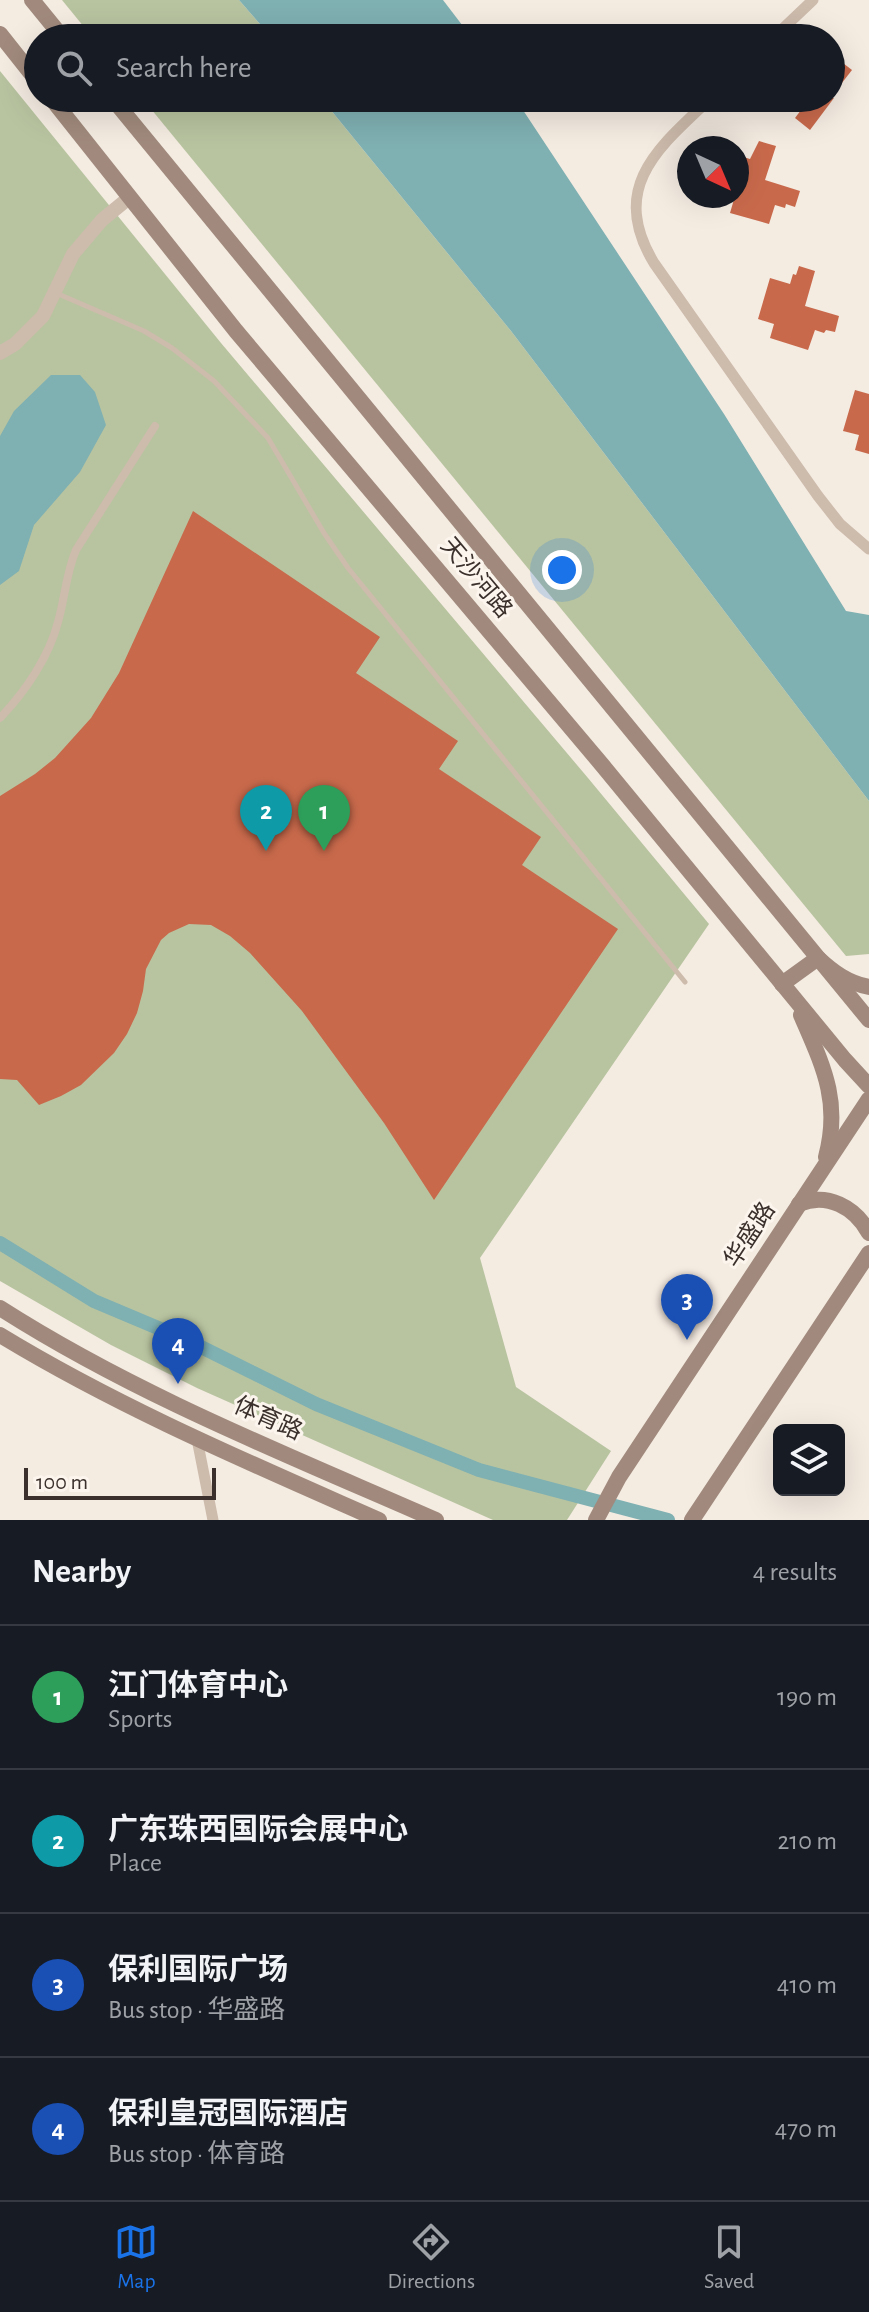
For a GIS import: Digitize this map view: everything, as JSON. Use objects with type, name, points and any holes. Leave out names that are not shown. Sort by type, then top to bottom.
[{"type":"main road","points":[[32,0],[52,24]]},
{"type":"main road","points":[[0,34],[24,64]]},
{"type":"main road","name":"天沙河路","points":[[62,112],[236,331],[593,753],[869,1086]]},
{"type":"main road","name":"天沙河路","points":[[123,112],[869,1020]]},
{"type":"main road","points":[[820,1173],[831,1136],[831,1098],[822,1061],[787,990],[818,958],[846,979],[869,987]]},
{"type":"main road","name":"华盛路","points":[[596,1520],[619,1477],[869,1099]]},
{"type":"main road","points":[[799,1204],[819,1199],[840,1204],[858,1216],[869,1233]]},
{"type":"main road","points":[[692,1520],[869,1253]]},
{"type":"main road","name":"体育路","points":[[0,1308],[100,1365],[187,1409],[436,1520]]},
{"type":"main road","name":"体育路","points":[[0,1335],[89,1385],[197,1439],[379,1520]]},
{"type":"street","points":[[788,24],[813,0]]},
{"type":"street","points":[[696,112],[649,161],[637,199],[641,239],[654,263],[824,503],[840,524],[869,549]]},
{"type":"street","points":[[0,353],[15,344],[43,316],[73,254],[102,220],[130,197]]},
{"type":"street","points":[[0,718],[20,694],[48,648],[58,624],[69,565],[76,550],[155,426]]},
{"type":"street","points":[[197,1439],[213,1520]]},
{"type":"lane","points":[[55,292],[144,331],[172,348],[214,381],[239,406],[268,438],[348,568],[685,982]]},
{"type":"green space","points":[[62,0],[239,0],[260,24],[82,24]]},
{"type":"green space","points":[[0,71],[24,101],[24,112],[33,112],[221,343],[709,924],[480,1258],[516,1387],[611,1451],[567,1520],[493,1520],[197,1388],[111,1345],[0,1281]]},
{"type":"green space","points":[[153,112],[332,112],[511,331],[869,801],[869,954],[846,956]]},
{"type":"water","points":[[239,0],[443,0],[461,24],[260,24]]},
{"type":"water","points":[[332,112],[524,112],[724,414],[846,611],[869,615],[869,801],[511,331]]},
{"type":"water","points":[[51,375],[80,375],[95,392],[106,425],[80,472],[34,525],[19,571],[0,585],[0,436],[14,411]]},
{"type":"building","points":[[845,65],[852,70],[845,79]]},
{"type":"building","points":[[800,112],[824,112],[810,130],[795,118]]},
{"type":"building","points":[[759,141],[776,146],[765,180],[800,191],[795,207],[775,205],[769,224],[730,213],[731,208],[749,208],[750,159]]},
{"type":"building","points":[[799,266],[815,271],[805,306],[839,316],[835,332],[815,330],[808,350],[770,338],[774,324],[758,319],[770,278],[790,284]]},
{"type":"building","points":[[855,390],[869,394],[869,454],[855,450],[859,435],[843,431]]},
{"type":"building","points":[[193,511],[380,637],[356,673],[458,741],[439,769],[541,837],[522,865],[618,929],[434,1200],[384,1123],[302,1011],[250,953],[211,925],[189,924],[161,940],[146,969],[137,1013],[127,1034],[114,1053],[81,1085],[39,1105],[17,1080],[0,1079],[0,796],[55,758],[91,718],[119,673]]},
{"type":"waterway","points":[[0,1243],[94,1301],[189,1341],[316,1404],[479,1470],[668,1520]]},
{"type":"place","name":"广东珠西国际会展中心","points":[[266,851]]},
{"type":"place","name":"江门体育中心","points":[[324,851]]},
{"type":"place","name":"保利国际广场","points":[[687,1340]]},
{"type":"place","name":"保利皇冠国际酒店","points":[[178,1384]]}]
